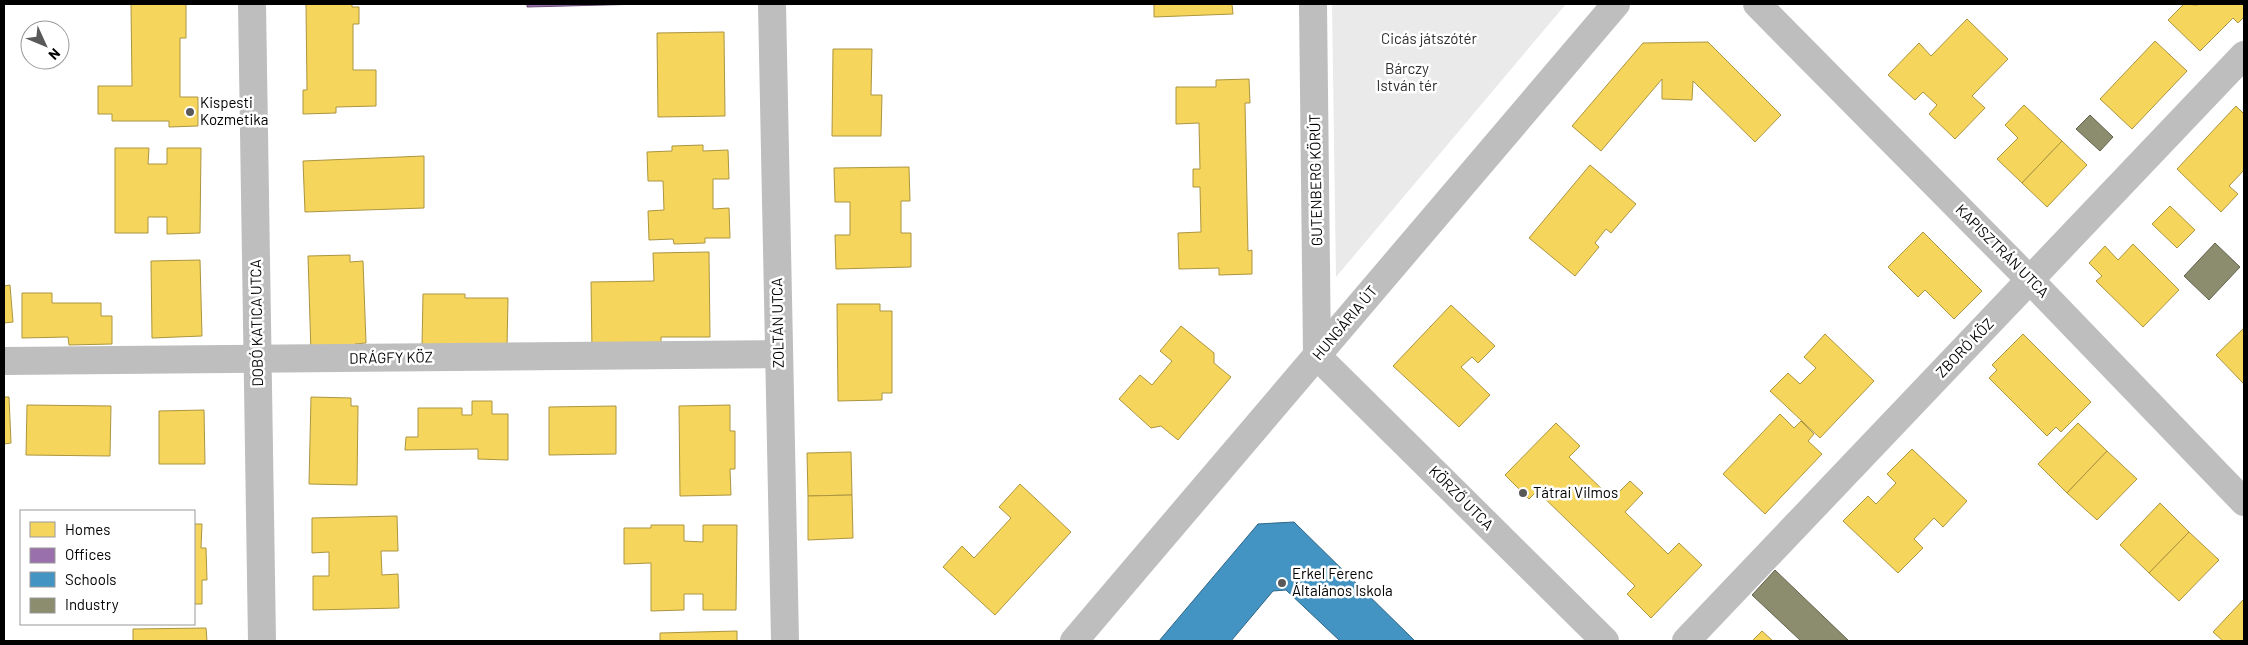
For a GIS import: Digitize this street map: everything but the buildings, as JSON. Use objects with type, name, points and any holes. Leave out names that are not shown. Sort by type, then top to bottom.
[{"type":"street","name":"DOBÓ KATICA UTCA","points":[[252,4],[262,641]]},
{"type":"street","name":"ZOLTÁN UTCA","points":[[772,4],[785,641]]},
{"type":"street","name":"GUTENBERG KÖRÚT","points":[[1313,4],[1317,356]]},
{"type":"street","name":"HUNGÁRIA ÚT","points":[[1074,641],[1616,4]]},
{"type":"street","name":"KAPISZTRÁN UTCA","points":[[1757,4],[2030,280],[2244,502]]},
{"type":"street","name":"ZBORÓ KÖZ","points":[[1686,641],[2244,54]]},
{"type":"street","name":"DRÁGFY KÖZ","points":[[4,361],[778,354]]},
{"type":"street","name":"KÖRZŐ UTCA","points":[[1317,356],[1605,641]]},
{"type":"green space","name":"Bárczy István tér","points":[[1332,4],[1566,4],[1336,277]]},
{"type":"place","name":"Kispesti Kozmetika","points":[[190,112]]},
{"type":"place","name":"Tátrai Vilmos","points":[[1523,493]]},
{"type":"place","name":"Erkel Ferenc Általános Iskola","points":[[1282,583]]},
{"type":"park label","name":"Cicás játszótér","points":[[1429,39]]}]
